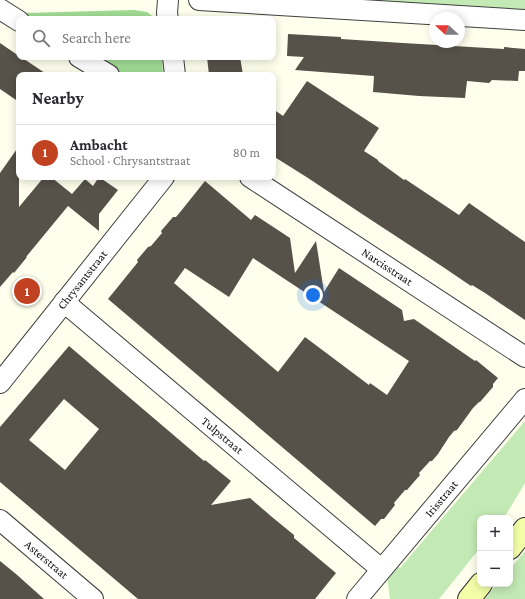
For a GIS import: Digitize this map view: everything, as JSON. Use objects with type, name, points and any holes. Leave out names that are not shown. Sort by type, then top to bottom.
[{"type":"main road","points":[[513,544],[525,529]]},
{"type":"main road","points":[[469,599],[479,587]]},
{"type":"street","points":[[168,0],[168,16]]},
{"type":"street","points":[[198,0],[525,20]]},
{"type":"street","points":[[0,9],[16,18]]},
{"type":"street","points":[[84,60],[104,72]]},
{"type":"street","points":[[172,60],[174,72]]},
{"type":"street","name":"Chrysantstraat","points":[[0,383],[162,180]]},
{"type":"street","name":"Narcisstraat","points":[[255,180],[525,357]]},
{"type":"street","name":"Tulpstraat","points":[[64,302],[381,569]]},
{"type":"street","name":"Irisstraat","points":[[357,599],[525,399]]},
{"type":"street","name":"Asterstraat","points":[[0,520],[93,599]]},
{"type":"green space","points":[[357,0],[525,0],[525,10]]},
{"type":"green space","points":[[134,10],[147,12],[152,16],[27,16],[26,13]]},
{"type":"green space","points":[[89,60],[162,60],[163,72],[108,72]]},
{"type":"green space","points":[[525,421],[525,483],[506,515],[477,515],[477,552],[439,599],[390,599],[387,575],[396,565],[400,568]]},
{"type":"green space","points":[[525,551],[525,599],[485,599],[495,587],[513,587],[513,565]]},
{"type":"building","points":[[288,34],[429,45],[429,48],[465,48],[465,47],[504,49],[504,47],[525,49],[525,71],[519,71],[518,81],[492,80],[489,83],[467,81],[465,98],[419,96],[373,92],[374,76],[295,70],[304,57],[287,56]]},
{"type":"building","points":[[0,43],[16,54],[16,60],[26,60],[44,72],[16,72],[16,100],[0,89]]},
{"type":"building","points":[[207,60],[240,60],[242,72],[209,72]]},
{"type":"building","points":[[307,81],[379,128],[364,151],[404,180],[405,179],[459,215],[469,203],[525,242],[525,320],[276,158],[276,111],[283,116]]},
{"type":"building","points":[[16,150],[16,180],[19,180],[19,207],[42,180],[55,180],[72,194],[84,180],[93,186],[97,180],[103,180],[118,190],[99,214],[99,231],[68,206],[14,273],[13,272],[0,287],[0,173]]},
{"type":"building","points":[[205,181],[251,220],[255,215],[290,238],[295,273],[316,241],[324,292],[339,268],[402,310],[404,321],[414,319],[475,361],[476,360],[498,378],[493,384],[493,387],[473,408],[457,430],[454,431],[449,437],[438,454],[419,473],[420,475],[394,503],[395,505],[384,519],[381,519],[375,526],[108,299],[138,262],[137,260],[162,233],[161,231],[173,217],[176,217]],"holes":[[[253,258],[409,361],[387,395],[370,383],[369,385],[305,337],[278,372],[174,283],[185,268],[229,297]]]},
{"type":"building","points":[[69,346],[204,461],[205,460],[231,481],[211,505],[250,498],[294,535],[294,538],[336,573],[315,599],[138,599],[0,482],[0,427]],"holes":[[[64,399],[99,429],[65,470],[29,440]]]},
{"type":"building","points":[[0,561],[16,574],[44,599],[0,599]]},
{"type":"place","name":"Ambacht","points":[[27,291]]}]
